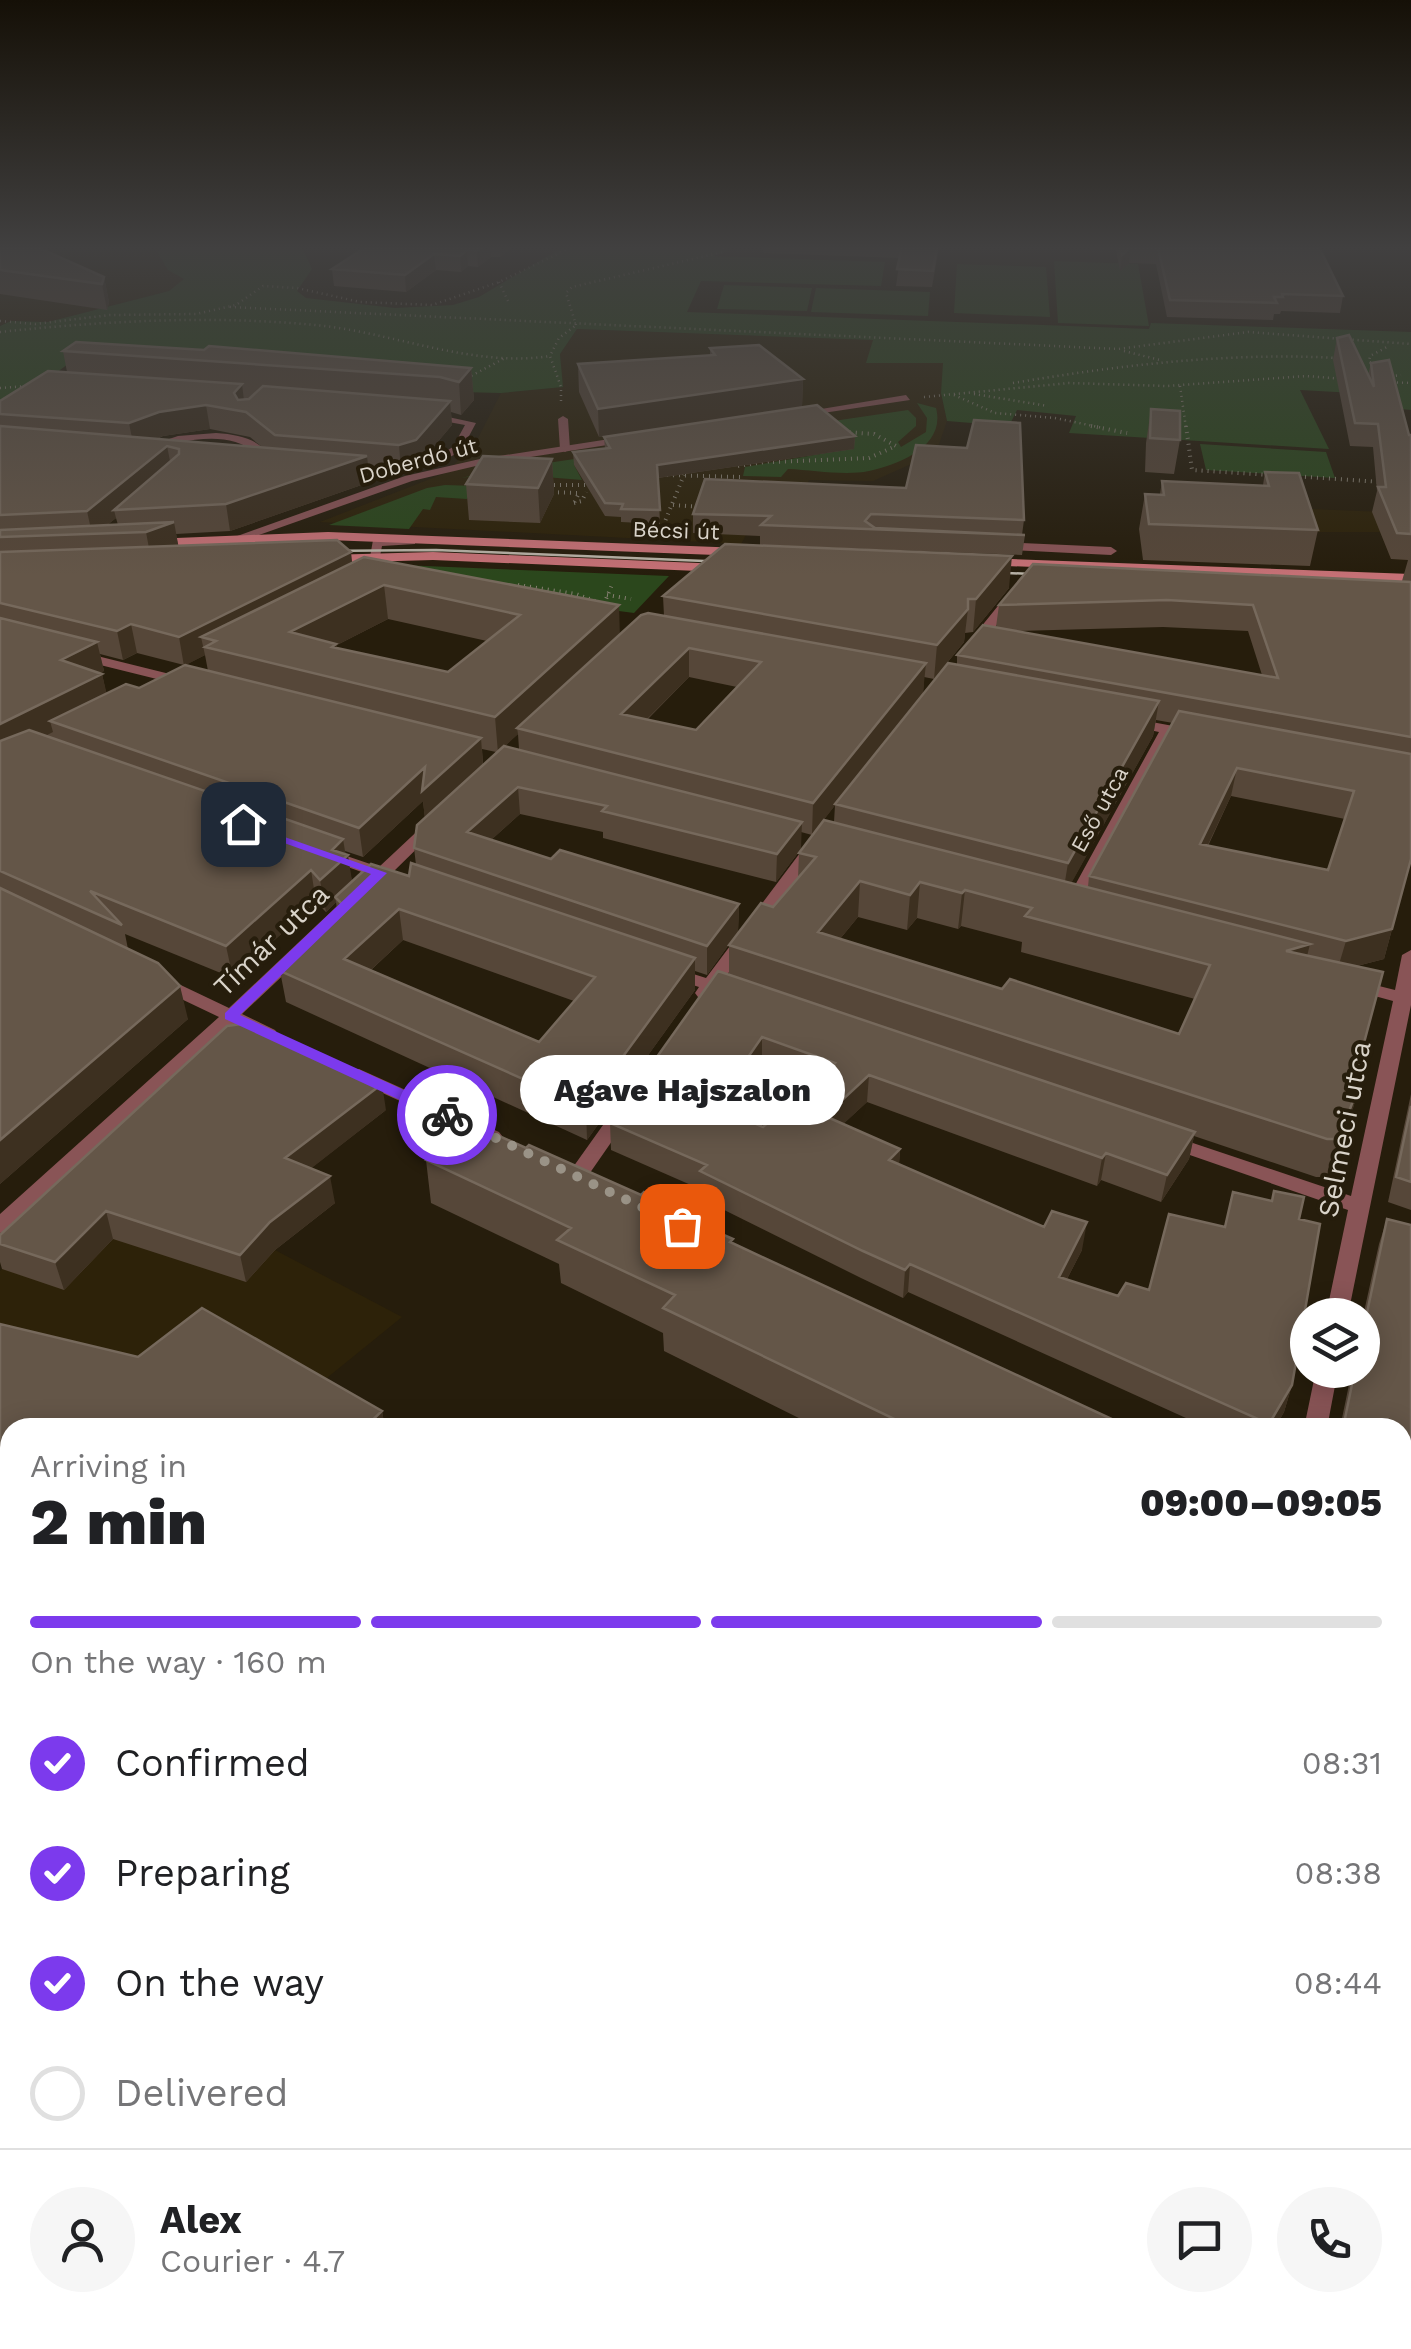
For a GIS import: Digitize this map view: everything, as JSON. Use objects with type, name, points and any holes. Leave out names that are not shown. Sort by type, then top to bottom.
[{"type":"main road","name":"Bécsi út","points":[[136,544],[302,535],[756,553]]},
{"type":"main road","name":"Bécsi út","points":[[312,559],[512,558],[744,569]]},
{"type":"main road","points":[[972,562],[1411,578]]},
{"type":"main road","points":[[1006,580],[1026,581]]},
{"type":"street","points":[[789,415],[906,398]]},
{"type":"street","points":[[370,474],[410,478],[457,449],[472,423],[403,413]]},
{"type":"street","points":[[563,418],[565,449]]},
{"type":"street","points":[[174,458],[136,454],[162,442],[228,434],[267,452],[271,464]]},
{"type":"street","name":"Doberdó út","points":[[235,538],[410,478],[636,438]]},
{"type":"street","points":[[252,463],[290,466]]},
{"type":"street","points":[[299,518],[293,524],[302,535]]},
{"type":"street","points":[[373,584],[372,557],[377,543],[434,541]]},
{"type":"street","points":[[984,545],[1111,550]]},
{"type":"street","points":[[1040,547],[1042,564]]},
{"type":"street","points":[[689,586],[709,568]]},
{"type":"street","points":[[962,659],[1026,581]]},
{"type":"street","points":[[53,650],[215,690]]},
{"type":"street","points":[[159,689],[194,671]]},
{"type":"street","points":[[1111,718],[1206,736]]},
{"type":"street","name":"Eső utca","points":[[1069,910],[1168,729]]},
{"type":"street","name":"Tímár utca","points":[[0,1226],[448,812]]},
{"type":"street","points":[[688,1016],[825,840],[797,839]]},
{"type":"street","points":[[308,847],[398,879]]},
{"type":"street","name":"Selmeci utca","points":[[1341,1298],[1406,998],[1411,955]]},
{"type":"street","points":[[654,966],[746,998]]},
{"type":"street","points":[[142,973],[293,1045]]},
{"type":"street","points":[[1328,978],[1406,998]]},
{"type":"street","points":[[346,1069],[507,1142]]},
{"type":"street","points":[[578,1175],[633,1096]]},
{"type":"street","points":[[1155,1136],[1359,1206]]},
{"type":"street","points":[[1318,1418],[1324,1388]]},
{"type":"path","points":[[497,357],[536,357]]},
{"type":"path","points":[[550,357],[561,387],[561,405]]},
{"type":"path","points":[[1147,357],[1168,362]]},
{"type":"path","points":[[962,393],[1119,366],[1254,357]]},
{"type":"path","points":[[1330,357],[1346,360]]},
{"type":"path","points":[[1369,362],[1371,357]]},
{"type":"path","points":[[464,381],[506,358]]},
{"type":"path","points":[[1358,360],[1392,372]]},
{"type":"path","points":[[1360,367],[1401,374],[1411,380]]},
{"type":"path","points":[[1383,377],[1401,374]]},
{"type":"path","points":[[906,398],[1069,384],[1180,386],[1326,375],[1355,380]]},
{"type":"path","points":[[1162,380],[1166,386]]},
{"type":"path","points":[[1373,382],[1411,380]]},
{"type":"path","points":[[1180,386],[1192,470],[1272,475]]},
{"type":"path","points":[[0,388],[39,387]]},
{"type":"path","points":[[962,393],[1048,406]]},
{"type":"path","points":[[953,394],[995,413],[1055,418],[1127,433]]},
{"type":"path","points":[[747,465],[739,459],[759,455],[772,460],[869,458],[896,446],[874,434],[834,433]]},
{"type":"path","points":[[728,467],[810,454]]},
{"type":"path","points":[[705,477],[716,469]]},
{"type":"path","points":[[683,473],[695,470]]},
{"type":"path","points":[[667,472],[739,483]]},
{"type":"path","points":[[673,505],[683,473]]},
{"type":"path","points":[[1292,476],[1391,482]]},
{"type":"path","points":[[705,477],[740,477],[739,494]]},
{"type":"path","points":[[546,485],[596,485]]},
{"type":"path","points":[[538,491],[579,493],[573,502],[582,501],[586,492]]},
{"type":"path","points":[[661,524],[665,509],[673,505],[708,506],[702,514],[687,513],[693,506]]},
{"type":"path","points":[[512,584],[588,597],[604,604],[600,614]]},
{"type":"path","points":[[607,595],[631,600]]},
{"type":"shaded area","points":[[560,357],[869,357],[867,363],[944,363],[941,393],[947,421],[936,453],[873,481],[809,480],[796,514],[746,535],[741,544],[320,522],[448,472],[478,438],[501,393],[562,387]]},
{"type":"shaded area","points":[[1259,507],[1411,513],[1411,560],[1391,559],[1380,532],[1313,532]]},
{"type":"shaded area","points":[[86,1190],[275,1250],[402,1317],[301,1399],[149,1396],[0,1359],[0,1271]]},
{"type":"green space","points":[[0,357],[560,357],[563,387],[461,392],[72,361],[7,410],[0,410]]},
{"type":"green space","points":[[868,357],[1411,357],[1411,410],[1400,409],[1373,394],[1300,390],[1329,449],[1069,433],[1076,416],[1017,410],[1009,426],[947,421],[941,393],[943,363],[866,363]]},
{"type":"green space","points":[[917,403],[936,408],[934,433],[927,443],[894,464],[869,471],[788,469],[781,477],[743,476],[745,467],[826,453],[574,465],[582,480],[494,473],[461,478],[908,410],[916,418],[916,426],[898,442],[901,447],[926,432],[927,418]]},
{"type":"green space","points":[[1200,444],[1326,452],[1335,478],[1206,470]]},
{"type":"green space","points":[[476,486],[467,499],[436,497],[430,510],[423,509],[409,529],[329,525],[427,488]]},
{"type":"green space","points":[[401,565],[669,576],[634,613],[373,579]]},
{"type":"building","points":[[144,357],[335,357],[471,368],[459,382],[440,377]]},
{"type":"building","points":[[690,357],[774,357],[803,379],[598,409],[578,364]]},
{"type":"building","points":[[1341,357],[1359,357],[1374,387],[1371,363],[1389,360],[1411,435],[1411,534],[1397,533],[1378,487],[1386,487],[1378,424],[1355,423]]},
{"type":"building","points":[[48,371],[242,384],[234,393],[238,400],[249,399],[263,386],[450,401],[416,440],[399,445],[275,435],[246,412],[206,405],[159,412],[129,423],[0,414],[0,401]]},
{"type":"building","points":[[817,405],[855,436],[657,465],[660,510],[621,509],[623,504],[605,503],[573,452],[610,448],[604,437]]},
{"type":"building","points":[[1151,409],[1180,411],[1180,440],[1150,438]]},
{"type":"building","points":[[974,420],[1020,423],[1024,520],[871,514],[865,521],[875,528],[1025,535],[761,525],[771,516],[693,514],[705,479],[906,488],[916,445],[967,448]]},
{"type":"building","points":[[0,426],[367,456],[226,504],[114,510],[179,454],[179,449],[167,446],[87,511],[0,515]]},
{"type":"building","points":[[483,456],[552,459],[538,488],[466,484]]},
{"type":"building","points":[[1265,472],[1299,473],[1318,530],[1149,524],[1145,494],[1164,495],[1162,481],[1269,486]]},
{"type":"building","points":[[174,522],[146,532],[0,537],[0,530]]},
{"type":"building","points":[[337,540],[351,552],[179,637],[131,624],[117,631],[0,603],[0,552]]},
{"type":"building","points":[[725,544],[1012,556],[976,599],[968,599],[968,609],[937,645],[663,596]]},
{"type":"building","points":[[364,557],[619,605],[495,717],[205,647],[216,641],[201,637]],"holes":[[[384,585],[520,615],[448,672],[332,647],[336,644],[290,632]]]},
{"type":"building","points":[[1033,564],[1411,582],[1411,737],[957,655],[983,625],[1278,678],[1253,605],[1167,600],[999,605]]},
{"type":"building","points":[[648,613],[926,663],[813,803],[517,728],[641,615]],"holes":[[[689,648],[761,662],[696,730],[621,714]]]},
{"type":"building","points":[[0,618],[97,642],[61,660],[102,674],[0,724]]},
{"type":"building","points":[[948,663],[1159,701],[1068,863],[835,804]]},
{"type":"building","points":[[185,665],[481,738],[422,791],[425,767],[359,828],[50,721],[126,684],[139,688]]},
{"type":"building","points":[[1179,711],[1411,754],[1411,859],[1392,929],[1346,941],[1089,876]],"holes":[[[1237,768],[1354,791],[1328,870],[1200,844]]]},
{"type":"building","points":[[29,730],[343,839],[332,850],[348,855],[320,880],[311,870],[226,946],[90,891],[122,925],[0,871],[0,741]]},
{"type":"building","points":[[504,746],[802,822],[777,854],[602,811],[607,806],[518,787],[467,832],[551,859],[560,850],[739,904],[707,946],[414,848],[417,825]]},
{"type":"building","points":[[824,820],[1310,944],[1286,951],[1383,972],[1357,1069],[1364,1071],[1339,1139],[1327,1139],[729,945],[761,903],[773,907],[816,857],[799,853]],"holes":[[[860,881],[910,895],[920,882],[962,893],[965,890],[1032,908],[1025,916],[1210,965],[1179,1034],[1010,979],[1002,989],[818,932]]]},
{"type":"building","points":[[411,863],[695,958],[586,1107],[280,971],[347,909],[335,897],[371,864],[409,876]],"holes":[[[399,909],[595,977],[539,1042],[344,959]]]},
{"type":"building","points":[[0,888],[158,963],[180,986],[0,1140]]},
{"type":"building","points":[[718,971],[1195,1132],[1167,1175],[1106,1153],[1102,1158],[869,1075],[825,1116],[900,1149],[889,1160],[1044,1227],[1052,1211],[1087,1222],[1059,1277],[1118,1296],[1126,1283],[1149,1290],[1169,1214],[1225,1227],[1233,1192],[1272,1201],[1274,1191],[1304,1197],[1299,1219],[1320,1224],[1307,1298],[1290,1298],[1290,1388],[1273,1418],[1256,1418],[910,1264],[905,1270],[700,1171],[707,1165],[610,1123]],"holes":[[[762,1037],[835,1063],[763,1127],[714,1106]]]},
{"type":"building","points":[[249,1023],[382,1084],[285,1158],[330,1176],[270,1222],[240,1255],[106,1211],[55,1262],[0,1244],[0,1235],[227,1026]]},
{"type":"building","points":[[1411,1106],[1411,1182],[1396,1177]]},
{"type":"building","points":[[470,1123],[526,1148],[529,1145],[693,1214],[687,1219],[733,1239],[730,1242],[1109,1418],[892,1418],[663,1308],[675,1295],[557,1240],[571,1228],[426,1160]]},
{"type":"building","points":[[1387,1219],[1411,1225],[1411,1418],[1345,1418],[1351,1388],[1380,1388],[1380,1298],[1370,1298]]},
{"type":"building","points":[[202,1308],[382,1411],[375,1418],[0,1418],[0,1324],[138,1357]]},
{"type":"tram line","points":[[320,551],[436,550],[729,562]]},
{"type":"tram line","points":[[984,572],[1054,575]]},
{"type":"way so far","points":[[447,1115],[682,1226]]},
{"type":"place","name":"Agave Hajszalon","points":[[682,1226]]},
{"type":"route","points":[[243,824],[380,873],[230,1016],[447,1115]]}]
